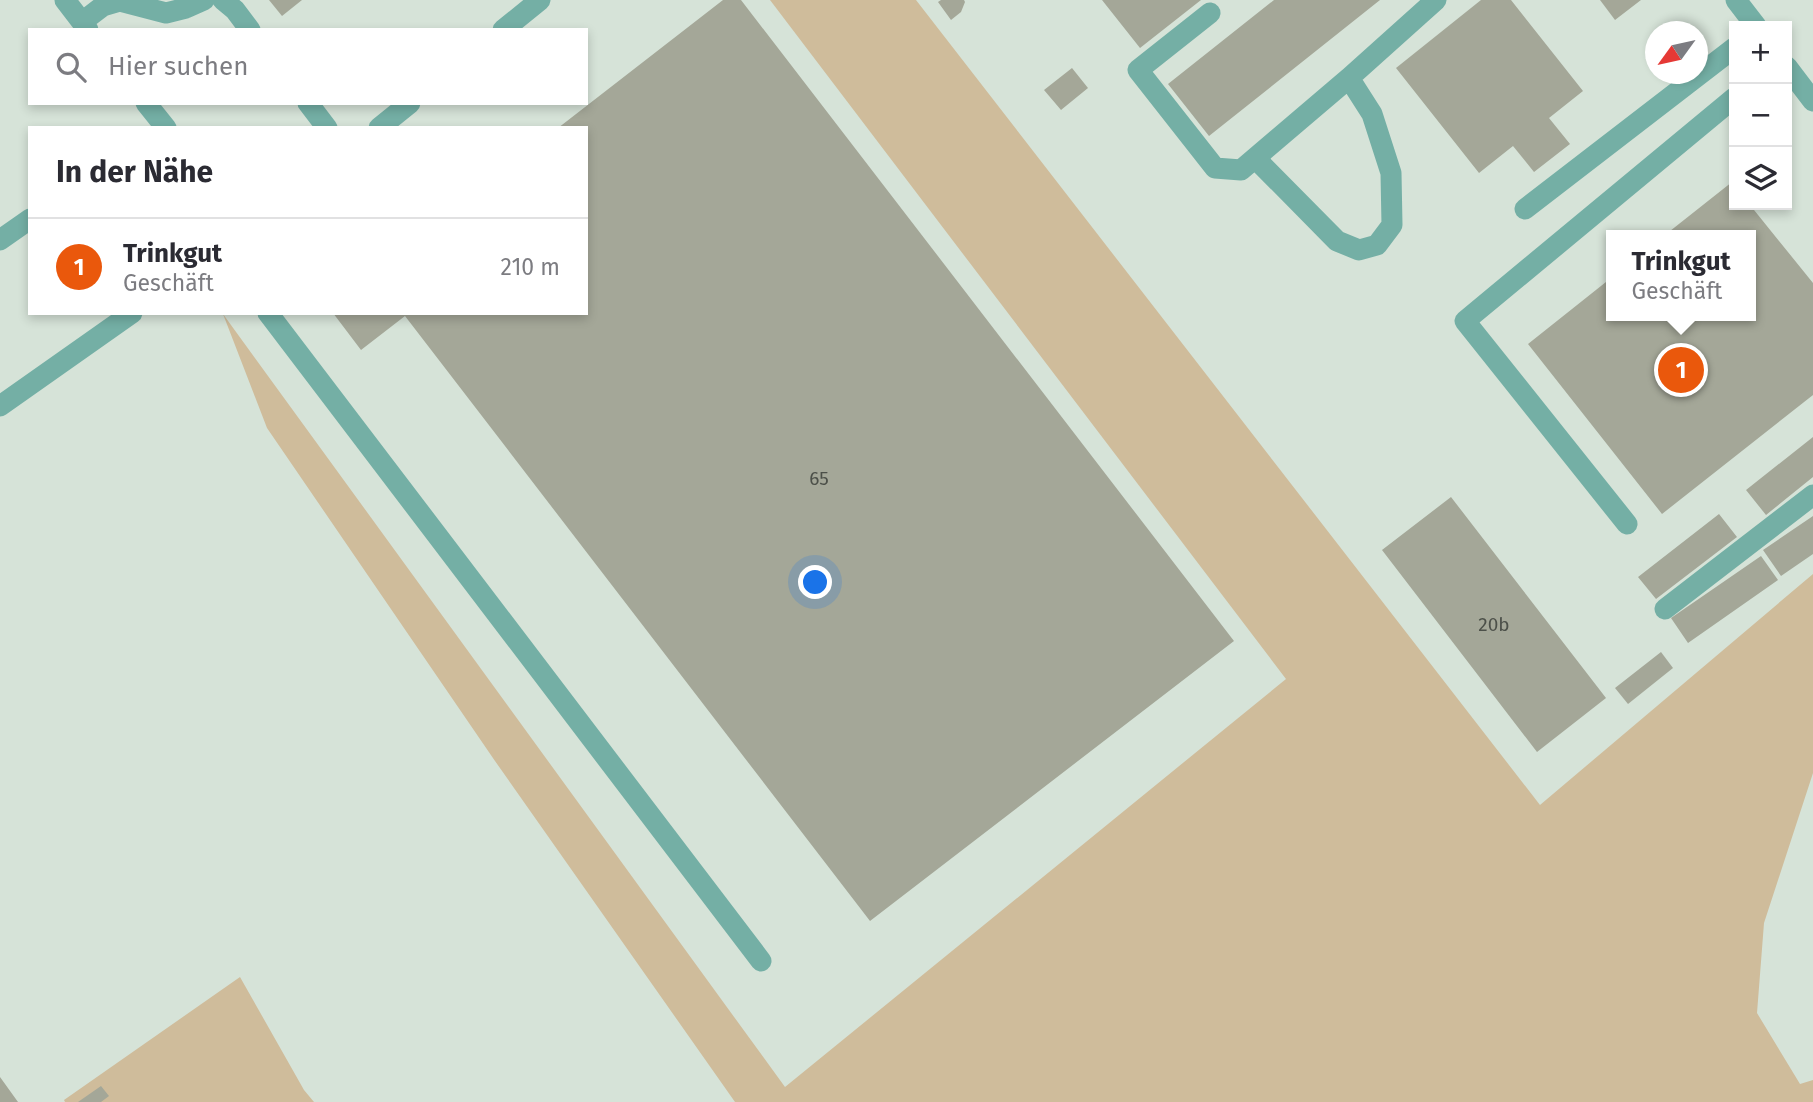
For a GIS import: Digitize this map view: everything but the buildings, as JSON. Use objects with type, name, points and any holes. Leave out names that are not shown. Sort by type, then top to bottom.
[{"type":"street","points":[[65,0],[85,26],[103,6],[120,1],[166,13],[204,0]]},
{"type":"street","points":[[223,0],[235,10],[248,28]]},
{"type":"street","points":[[505,28],[540,0]]},
{"type":"street","points":[[1210,13],[1138,70],[1215,168],[1241,170],[1436,0]]},
{"type":"street","points":[[1736,0],[1752,21]]},
{"type":"street","points":[[1525,209],[1729,52]]},
{"type":"street","points":[[1792,74],[1813,101]]},
{"type":"street","points":[[1255,158],[1337,241],[1359,250],[1377,245],[1392,225],[1391,173],[1372,114],[1349,78]]},
{"type":"street","points":[[1627,524],[1465,321],[1729,102]]},
{"type":"street","points":[[147,105],[161,126]]},
{"type":"street","points":[[310,105],[325,126]]},
{"type":"street","points":[[381,126],[408,105]]},
{"type":"street","points":[[0,240],[28,220]]},
{"type":"street","points":[[0,406],[129,315]]},
{"type":"street","points":[[270,315],[761,961]]},
{"type":"street","points":[[1665,609],[1813,495]]},
{"type":"shaded area","points":[[770,0],[916,0],[1540,805],[1813,574],[1813,773],[1764,923],[1757,1013],[1800,1084],[1813,1080],[1813,1102],[735,1102],[495,761],[267,428],[223,315],[785,1087],[1286,679]]},
{"type":"shaded area","points":[[240,977],[304,1090],[314,1102],[65,1102],[64,1100]]},
{"type":"place","name":"Trinkgut","points":[[1681,370]]}]
